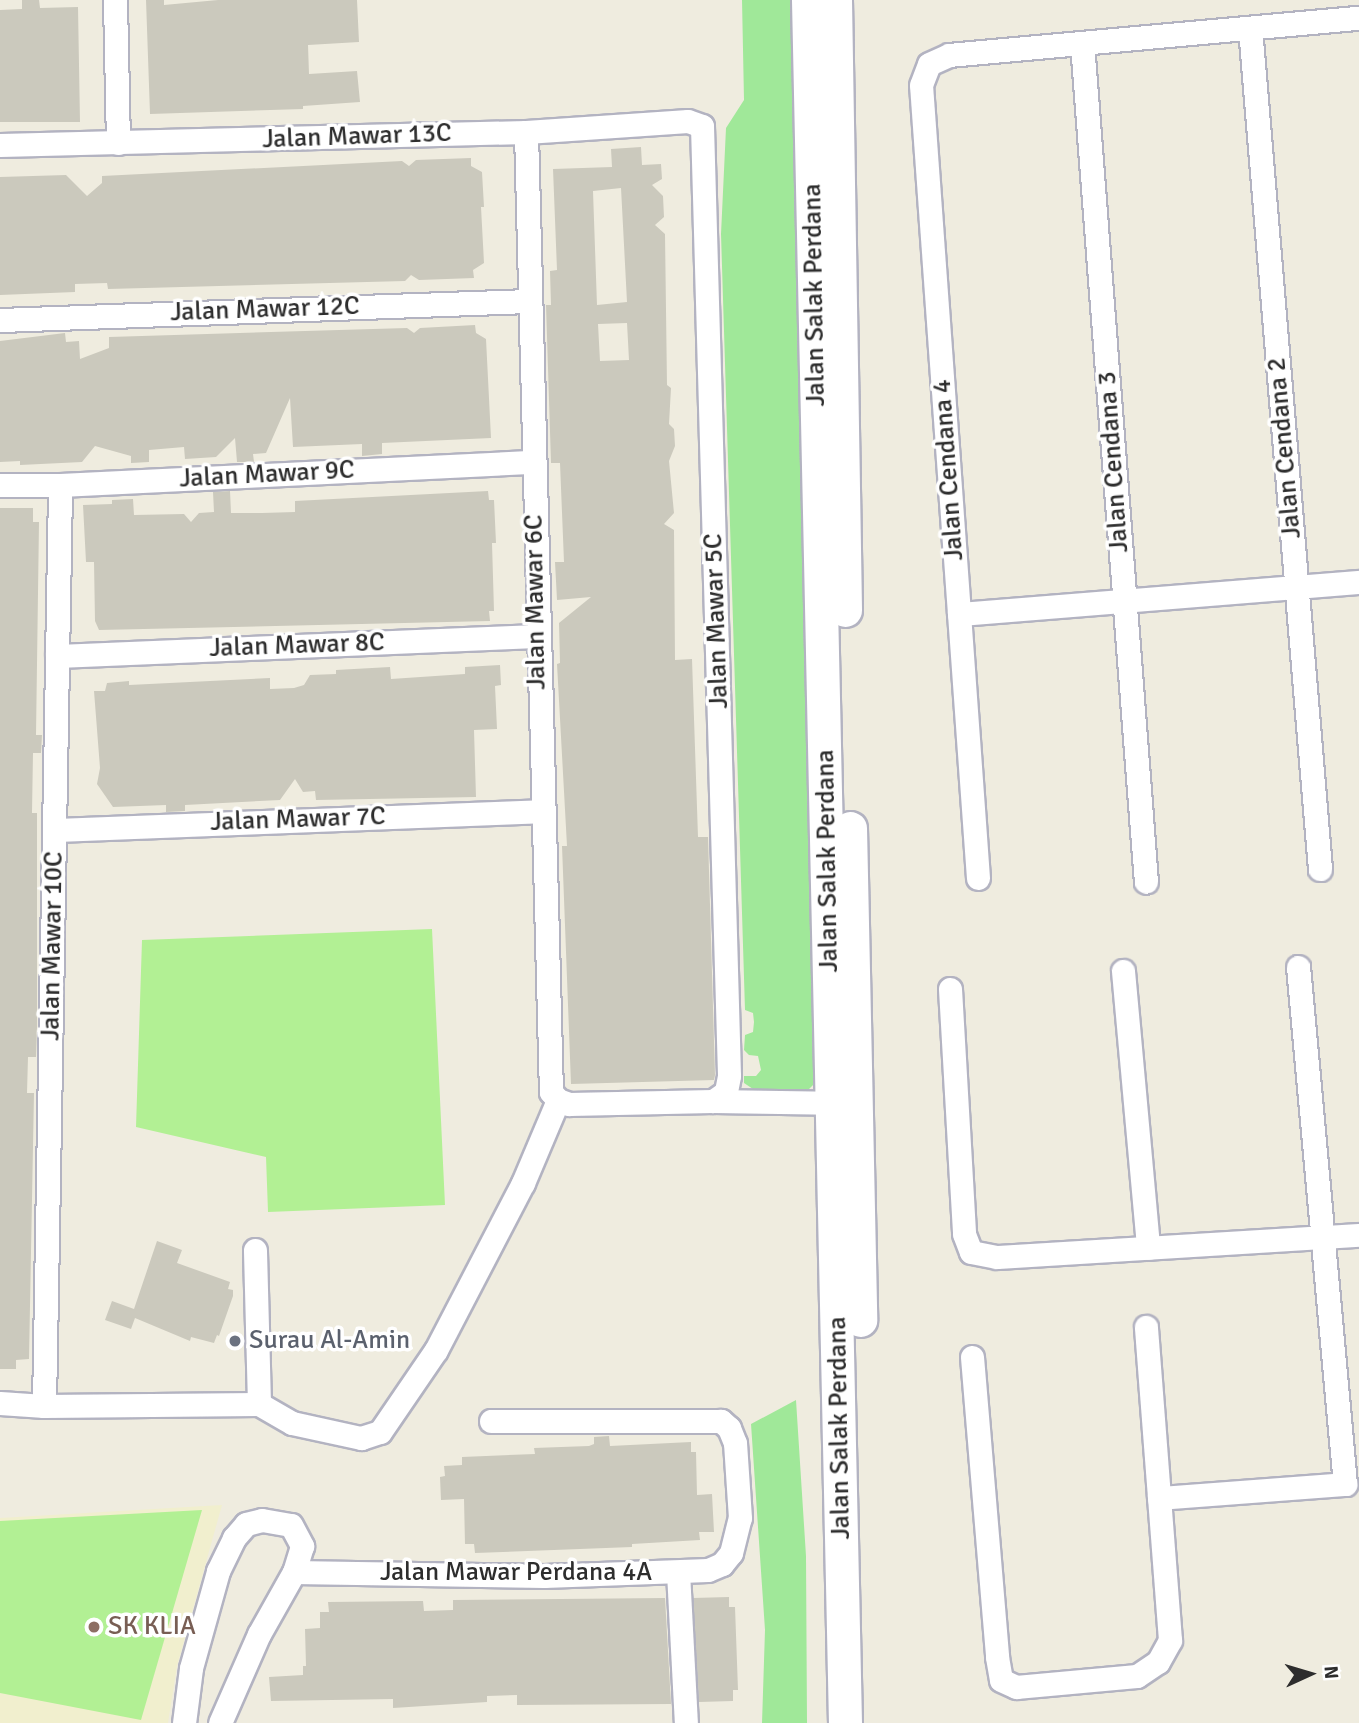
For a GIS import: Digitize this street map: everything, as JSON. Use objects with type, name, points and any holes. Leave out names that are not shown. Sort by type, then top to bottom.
[{"type":"street","points":[[115,0],[118,143]]},
{"type":"street","name":"Jalan Salak Perdana","points":[[808,0],[844,1103],[868,1723]]},
{"type":"street","name":"Jalan Salak Perdana","points":[[835,0],[844,1103],[845,1723]]},
{"type":"street","points":[[1082,43],[1359,18]]},
{"type":"street","name":"Jalan Cendana 2","points":[[1250,28],[1320,869]]},
{"type":"street","name":"Jalan Cendana 4","points":[[978,878],[921,85],[929,65],[949,55],[1082,43]]},
{"type":"street","name":"Jalan Cendana 3","points":[[1082,43],[1146,881]]},
{"type":"street","name":"Jalan Mawar 13C","points":[[0,145],[526,132],[688,121],[702,126],[704,135]]},
{"type":"street","name":"Jalan Mawar 6C","points":[[526,132],[550,1072],[551,1092],[558,1100]]},
{"type":"street","name":"Jalan Mawar 5C","points":[[704,135],[729,1076],[726,1092],[713,1101]]},
{"type":"street","name":"Jalan Mawar 12C","points":[[0,320],[529,301]]},
{"type":"street","name":"Jalan Mawar 9C","points":[[0,485],[60,485],[533,463]]},
{"type":"street","name":"Jalan Mawar 10C","points":[[44,1406],[60,485]]},
{"type":"street","points":[[959,614],[1359,582]]},
{"type":"street","name":"Jalan Mawar 8C","points":[[57,656],[537,636]]},
{"type":"street","name":"Jalan Mawar 7C","points":[[55,830],[542,811]]},
{"type":"street","points":[[1159,1498],[1345,1484],[1298,967]]},
{"type":"street","points":[[1123,971],[1148,1248]]},
{"type":"street","points":[[950,989],[964,1234],[971,1252],[997,1257],[1359,1235]]},
{"type":"street","points":[[0,1403],[44,1406],[259,1404],[292,1423],[361,1438],[380,1432],[436,1350],[523,1183],[558,1100],[569,1104],[713,1101],[844,1103]]},
{"type":"street","points":[[255,1250],[259,1404]]},
{"type":"street","points":[[972,1357],[1001,1680],[1016,1687],[1137,1676],[1158,1662],[1170,1640],[1146,1327]]},
{"type":"street","name":"Jalan Mawar Perdana 4A","points":[[294,1572],[544,1576],[678,1572],[708,1570],[722,1564],[731,1553],[740,1518],[735,1443],[729,1428],[721,1421],[491,1421]]},
{"type":"street","points":[[184,1723],[194,1656],[218,1571],[234,1538],[246,1524],[262,1520],[291,1525],[302,1546],[294,1572],[259,1633],[220,1723]]},
{"type":"street","points":[[678,1572],[687,1723]]},
{"type":"shaded area","name":"SK KLIA","points":[[222,1505],[177,1666],[168,1723],[0,1723],[0,1518]]},
{"type":"green space","points":[[742,0],[798,0],[817,1081],[804,1094],[756,1091],[744,1083],[744,1076],[756,1076],[761,1070],[758,1056],[749,1055],[744,1050],[745,1035],[753,1032],[754,1022],[753,1013],[745,1010],[721,234],[726,128],[744,100]]},
{"type":"green space","points":[[432,929],[445,1205],[268,1212],[266,1157],[136,1127],[142,940]]},
{"type":"green space","points":[[796,1400],[806,1556],[807,1723],[762,1723],[765,1630],[751,1424]]},
{"type":"green space","name":"SK KLIA","points":[[202,1510],[141,1720],[0,1693],[0,1521]]},
{"type":"building","points":[[22,0],[39,0],[40,8],[78,7],[80,122],[0,122],[0,10],[22,9]]},
{"type":"building","points":[[146,0],[164,0],[164,5],[218,0],[357,0],[359,42],[308,45],[309,74],[357,71],[360,102],[303,106],[303,109],[150,114]]},
{"type":"building","points":[[641,147],[642,165],[661,164],[662,179],[652,185],[663,196],[664,217],[655,225],[665,234],[667,385],[671,388],[669,424],[674,429],[675,446],[669,461],[674,513],[664,524],[674,530],[675,660],[692,659],[698,837],[708,837],[714,1080],[571,1084],[562,846],[567,846],[557,664],[560,663],[559,623],[591,597],[557,600],[555,562],[564,562],[560,463],[551,463],[546,305],[551,305],[550,271],[557,270],[553,169],[612,167],[611,149]],"holes":[[[621,188],[627,302],[597,305],[593,191]],[[627,323],[629,360],[600,361],[598,324]]]},
{"type":"building","points":[[471,158],[471,166],[482,172],[484,207],[481,207],[484,263],[473,270],[474,278],[419,280],[411,275],[405,281],[108,289],[107,283],[75,284],[75,292],[0,295],[0,177],[66,175],[87,196],[102,183],[102,176],[402,161],[409,166],[416,160]]},
{"type":"building","points":[[475,325],[476,333],[486,339],[491,438],[382,443],[382,454],[362,456],[362,444],[293,447],[290,398],[266,453],[253,454],[254,462],[237,462],[235,438],[216,457],[185,459],[184,447],[149,450],[149,462],[131,463],[131,456],[95,446],[82,462],[20,465],[20,461],[0,462],[0,341],[65,333],[66,342],[79,341],[80,359],[109,348],[109,337],[407,328],[414,333],[420,328]]},
{"type":"building","points":[[230,491],[231,513],[262,513],[295,512],[295,501],[488,491],[489,500],[494,500],[496,543],[492,543],[494,611],[489,611],[490,621],[99,630],[95,621],[94,562],[86,562],[83,505],[112,504],[112,500],[133,499],[134,515],[184,514],[191,522],[199,513],[214,512],[213,492]]},
{"type":"building","points":[[0,508],[33,508],[33,522],[39,522],[36,735],[42,735],[41,753],[33,753],[32,813],[37,813],[37,1029],[36,1057],[28,1057],[27,1093],[34,1093],[29,1359],[16,1360],[16,1369],[0,1369]]},
{"type":"building","points":[[500,665],[501,685],[495,686],[497,729],[474,730],[476,797],[316,800],[315,791],[303,792],[295,779],[280,800],[185,805],[185,811],[166,812],[166,805],[113,807],[97,784],[100,768],[94,691],[105,691],[107,683],[129,681],[129,685],[270,678],[270,689],[294,688],[304,685],[310,675],[336,674],[336,670],[390,667],[391,679],[465,674],[465,667]]},
{"type":"building","name":"Surau Al-Amin","points":[[157,1241],[182,1250],[177,1263],[230,1282],[228,1289],[233,1290],[233,1296],[214,1343],[191,1337],[190,1341],[135,1318],[131,1329],[105,1320],[112,1301],[134,1309]]},
{"type":"building","points":[[609,1436],[610,1446],[691,1442],[691,1452],[696,1452],[697,1495],[712,1494],[714,1532],[699,1532],[700,1540],[632,1544],[632,1547],[475,1553],[474,1544],[465,1544],[464,1499],[441,1500],[440,1477],[445,1476],[444,1466],[462,1465],[462,1457],[535,1454],[534,1448],[589,1446],[594,1444],[594,1437]]},
{"type":"building","points":[[729,1597],[729,1607],[735,1607],[738,1690],[733,1690],[733,1701],[699,1702],[693,1598]]},
{"type":"building","points":[[665,1598],[671,1704],[517,1705],[517,1695],[487,1696],[487,1702],[393,1708],[393,1699],[271,1701],[269,1677],[303,1675],[303,1666],[306,1666],[305,1629],[320,1628],[320,1612],[329,1612],[328,1602],[423,1601],[424,1611],[453,1610],[453,1600]]},
{"type":"place","name":"Surau Al-Amin","points":[[235,1341]]},
{"type":"place","name":"SK KLIA","points":[[94,1627]]}]
